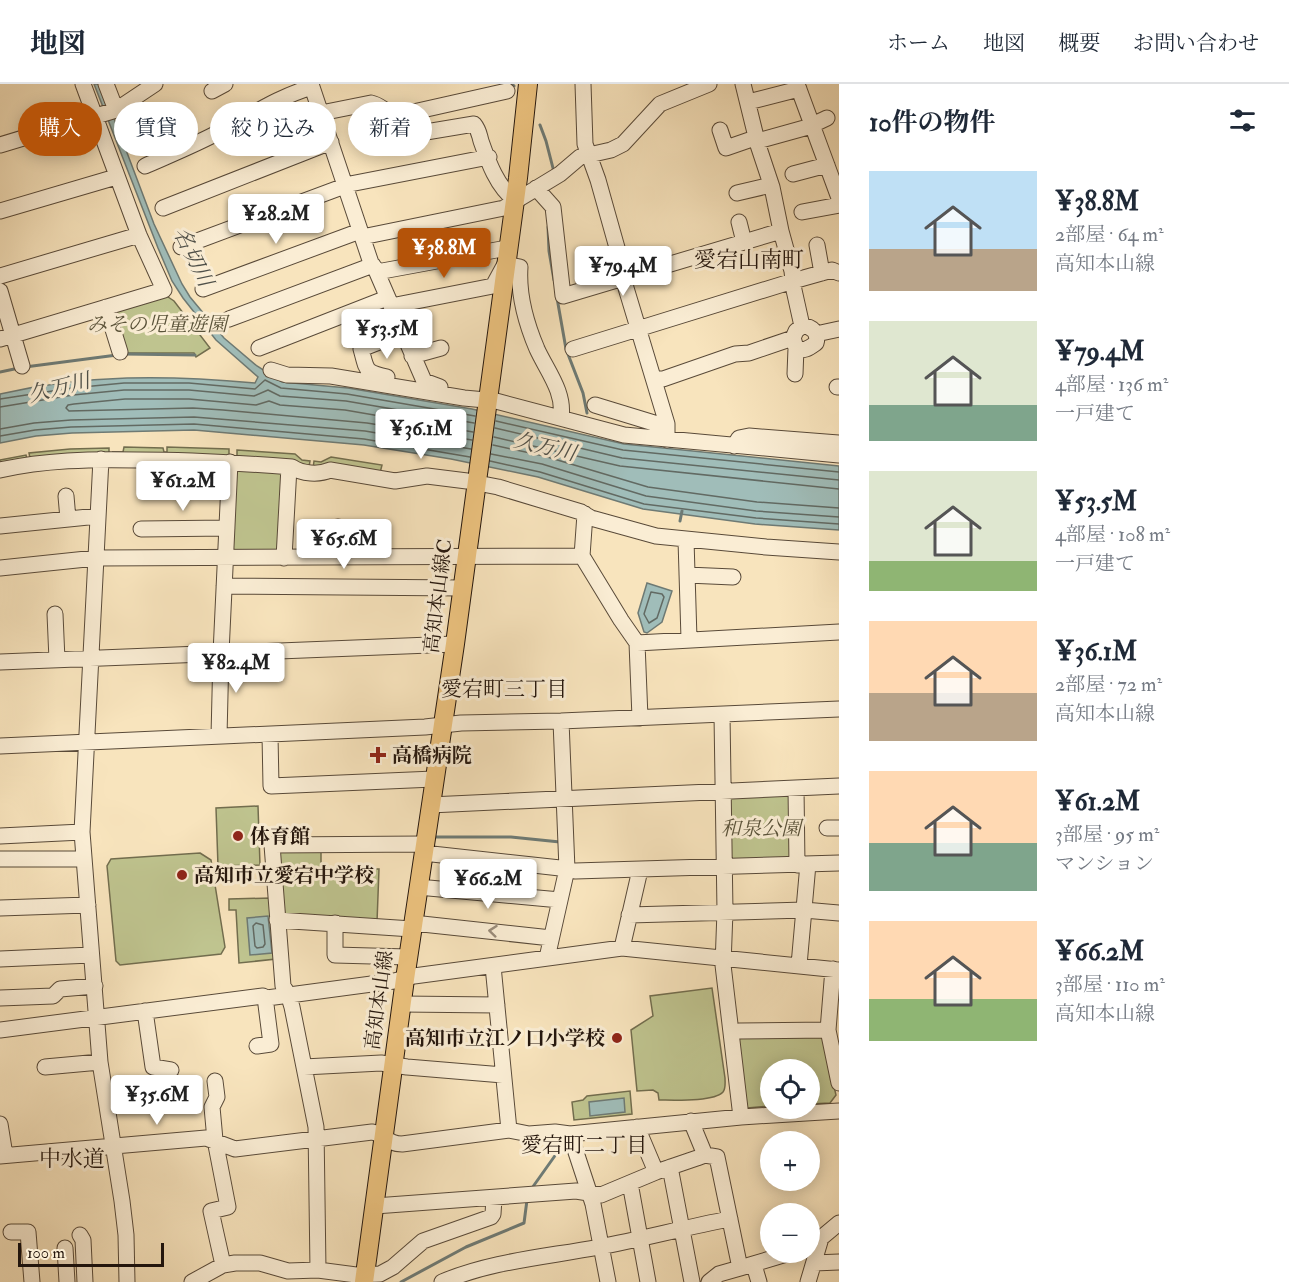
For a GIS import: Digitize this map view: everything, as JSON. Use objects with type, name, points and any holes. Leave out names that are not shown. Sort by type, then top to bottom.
[{"type":"main road","points":[[476,477],[515,200],[528,84]]},
{"type":"main road","name":"高知本山線C","points":[[442,725],[455,644],[476,477]]},
{"type":"main road","name":"高知本山線","points":[[365,1279],[401,1004],[442,725]]},
{"type":"street","points":[[83,84],[106,113]]},
{"type":"street","points":[[89,84],[106,113]]},
{"type":"street","points":[[7,337],[164,290],[116,177],[106,113],[106,84]]},
{"type":"street","points":[[0,145],[106,113],[155,84]]},
{"type":"street","points":[[583,84],[585,144],[596,172],[667,433]]},
{"type":"street","points":[[743,84],[792,271],[797,338],[795,374]]},
{"type":"street","points":[[145,166],[220,132],[265,105],[312,85],[317,102]]},
{"type":"street","points":[[544,197],[555,177],[580,157],[617,147],[632,136],[660,104],[702,85]]},
{"type":"street","points":[[748,102],[798,87],[811,125],[832,168],[839,198]]},
{"type":"street","points":[[336,110],[371,103],[393,115],[400,115],[504,88],[525,110]]},
{"type":"street","points":[[720,130],[726,148],[757,139],[761,140],[827,118]]},
{"type":"street","points":[[432,131],[474,124],[479,129],[480,138],[505,193],[515,200]]},
{"type":"street","points":[[163,208],[295,156]]},
{"type":"street","points":[[336,156],[361,234],[424,381],[464,398]]},
{"type":"street","points":[[181,247],[346,186],[489,158]]},
{"type":"street","points":[[793,174],[832,168]]},
{"type":"street","points":[[0,211],[116,177]]},
{"type":"street","points":[[737,193],[771,184]]},
{"type":"street","points":[[203,289],[361,234],[504,207],[515,200],[544,197]]},
{"type":"street","points":[[544,197],[554,207],[563,296],[781,231]]},
{"type":"street","points":[[802,212],[839,205]]},
{"type":"street","points":[[740,222],[744,242]]},
{"type":"street","points":[[0,276],[139,235]]},
{"type":"street","points":[[817,245],[822,273]]},
{"type":"street","points":[[259,348],[389,302],[493,286],[506,256]]},
{"type":"street","points":[[229,319],[375,269],[506,256],[520,267],[519,286],[529,328],[563,406],[561,418]]},
{"type":"street","points":[[573,349],[793,281],[832,270],[839,273]]},
{"type":"street","points":[[0,291],[7,337],[22,366]]},
{"type":"street","points":[[106,307],[120,352]]},
{"type":"street","points":[[654,379],[663,379],[735,354],[749,353],[797,338],[811,327],[816,334],[816,343],[803,350],[797,338]]},
{"type":"street","points":[[816,334],[839,329]]},
{"type":"street","points":[[402,333],[361,349],[371,374],[394,379],[411,388]]},
{"type":"street","points":[[412,356],[441,348]]},
{"type":"street","points":[[271,370],[287,375],[331,376],[411,388],[487,404],[513,405],[624,435],[667,433]]},
{"type":"street","points":[[602,429],[602,407],[667,433],[734,446],[839,455]]},
{"type":"street","points":[[734,446],[739,438],[749,436],[839,443]]},
{"type":"street","points":[[101,459],[82,832],[100,1062],[126,1235],[127,1282]]},
{"type":"street","points":[[0,470],[57,461],[101,459],[230,462],[288,467],[299,472],[330,470],[395,481],[427,476],[476,477],[498,487],[644,534],[686,540],[839,552]]},
{"type":"street","points":[[219,736],[230,462]]},
{"type":"street","points":[[284,558],[288,467]]},
{"type":"street","points":[[66,496],[68,519]]},
{"type":"street","points":[[585,514],[582,556],[585,564],[637,643],[640,718]]},
{"type":"street","points":[[0,526],[98,516]]},
{"type":"street","points":[[338,527],[338,557]]},
{"type":"street","points":[[141,529],[227,528]]},
{"type":"street","points":[[686,540],[689,639]]},
{"type":"street","points":[[0,567],[96,558],[582,556]]},
{"type":"street","points":[[687,575],[733,577]]},
{"type":"street","points":[[224,586],[462,588]]},
{"type":"street","points":[[55,614],[57,660]]},
{"type":"street","points":[[637,643],[839,632]]},
{"type":"street","points":[[0,662],[455,644]]},
{"type":"street","points":[[0,746],[270,735],[461,723],[839,709]]},
{"type":"street","points":[[722,715],[724,958],[741,1117]]},
{"type":"street","points":[[547,958],[567,869],[561,721]]},
{"type":"street","points":[[270,735],[271,786],[434,779]]},
{"type":"street","points":[[430,805],[839,786]]},
{"type":"street","points":[[796,788],[804,910],[799,965]]},
{"type":"street","points":[[0,836],[82,832]]},
{"type":"street","points":[[318,1270],[316,1127],[288,994],[283,986],[272,845],[424,849],[575,871],[834,863],[831,870],[839,875]]},
{"type":"street","points":[[0,859],[84,859]]},
{"type":"street","points":[[622,948],[640,870]]},
{"type":"street","points":[[418,887],[560,900]]},
{"type":"street","points":[[0,908],[88,905]]},
{"type":"street","points":[[628,915],[804,910],[839,914]]},
{"type":"street","points":[[277,920],[412,926],[551,938]]},
{"type":"street","points":[[335,923],[335,955],[408,957]]},
{"type":"street","points":[[0,1030],[405,979],[622,948],[836,969],[832,1035],[839,1083]]},
{"type":"street","points":[[0,959],[91,955]]},
{"type":"street","points":[[493,966],[509,1130]]},
{"type":"street","points":[[0,998],[53,996],[60,988],[95,986]]},
{"type":"street","points":[[257,1046],[272,1044],[265,997]]},
{"type":"street","points":[[401,1004],[497,1005]]},
{"type":"street","points":[[145,1011],[153,1067],[171,1070]]},
{"type":"street","points":[[740,1031],[832,1035]]},
{"type":"street","points":[[45,1067],[100,1062]]},
{"type":"street","points":[[304,1067],[381,1063],[503,1075]]},
{"type":"street","points":[[215,1082],[217,1097],[213,1107],[215,1140],[228,1207],[211,1211],[223,1265]]},
{"type":"street","points":[[0,1124],[3,1155],[206,1138],[235,1149],[372,1132],[390,1143],[402,1144],[509,1130],[530,1134],[555,1132],[570,1134],[692,1121],[839,1111]]},
{"type":"street","points":[[692,1121],[705,1155]]},
{"type":"street","points":[[637,1127],[663,1169],[681,1228],[692,1282]]},
{"type":"street","points":[[570,1134],[590,1193],[608,1282]]},
{"type":"street","points":[[375,1206],[576,1191],[601,1194],[705,1155],[717,1157],[730,1219],[747,1266],[759,1282]]},
{"type":"street","points":[[630,1183],[648,1282]]},
{"type":"street","points":[[197,1281],[228,1263],[253,1262],[284,1270],[318,1270],[365,1279],[393,1267],[423,1241],[491,1217],[494,1214],[494,1198]]},
{"type":"street","points":[[442,1282],[475,1269],[602,1246],[730,1219]]},
{"type":"street","points":[[820,1240],[839,1223]]},
{"type":"street","points":[[11,1232],[28,1232],[32,1282]]},
{"type":"street","points":[[80,1235],[83,1240],[85,1282]]},
{"type":"street","points":[[65,1248],[67,1282]]},
{"type":"street","points":[[709,1282],[719,1274],[760,1262]]},
{"type":"street","points":[[820,1263],[839,1262]]},
{"type":"street","points":[[808,1282],[814,1263]]},
{"type":"green space","name":"みその児童遊園","points":[[162,293],[174,301],[210,348],[196,357],[194,353],[123,353],[113,309]]},
{"type":"green space","points":[[124,447],[163,448],[164,452],[167,452],[167,447],[229,449],[229,458],[112,452],[123,452]]},
{"type":"green space","points":[[109,448],[109,455],[0,467],[0,460],[26,455],[27,459],[30,458],[29,453]]},
{"type":"green space","points":[[237,450],[295,454],[302,460],[310,461],[309,467],[237,457]]},
{"type":"green space","points":[[331,457],[382,465],[380,473],[313,469],[314,461],[321,462]]},
{"type":"green space","points":[[235,471],[283,471],[283,551],[231,551]]},
{"type":"green space","name":"和泉公園","points":[[791,793],[794,857],[734,862],[730,858],[728,800],[732,796]]},
{"type":"green space","name":"体育館","points":[[258,806],[260,865],[218,866],[216,808]]},
{"type":"green space","name":"高知市立愛宕中学校","points":[[321,849],[321,869],[379,869],[377,922],[285,916],[278,854],[281,850]]},
{"type":"green space","points":[[200,853],[211,860],[225,947],[221,954],[120,965],[116,961],[107,866],[111,859]]},
{"type":"green space","points":[[271,898],[276,959],[239,963],[236,910],[229,910],[229,899]]},
{"type":"green space","points":[[712,988],[725,1078],[723,1092],[702,1099],[659,1100],[658,1093],[653,1090],[637,1091],[631,1030],[653,1016],[650,996]]},
{"type":"green space","points":[[821,1032],[836,1095],[830,1103],[820,1104],[820,1059],[760,1059],[760,1107],[747,1108],[738,1034]]},
{"type":"green space","points":[[630,1091],[632,1114],[574,1120],[572,1102],[583,1100],[587,1096]]},
{"type":"water","points":[[94,84],[101,84],[114,118],[114,135],[102,102]]},
{"type":"water","name":"久万川","points":[[122,156],[128,156],[154,224],[190,297],[224,338],[257,366],[282,382],[348,388],[472,409],[624,444],[839,466],[839,530],[755,524],[643,509],[538,477],[451,459],[364,445],[194,430],[72,433],[36,436],[0,443],[0,394],[32,387],[127,378],[255,383],[258,377],[216,340],[183,298],[172,281]]},
{"type":"water","points":[[647,583],[672,591],[662,622],[647,633],[644,632],[638,613]]},
{"type":"water","points":[[268,916],[272,953],[250,955],[247,918]]},
{"type":"water","points":[[624,1098],[625,1112],[590,1116],[589,1102]]},
{"type":"waterway","points":[[540,125],[554,172]]},
{"type":"waterway","points":[[548,227],[554,280]]},
{"type":"waterway","points":[[557,298],[566,349],[583,393],[587,413]]},
{"type":"waterway","points":[[124,354],[195,355]]},
{"type":"waterway","name":"久万川","points":[[25,367],[117,355]]},
{"type":"waterway","points":[[0,372],[19,368]]},
{"type":"waterway","points":[[680,521],[682,511]]},
{"type":"waterway","points":[[436,837],[511,837],[560,842]]},
{"type":"waterway","points":[[532,1188],[564,1143]]},
{"type":"waterway","points":[[401,1282],[466,1247],[524,1223],[527,1200]]},
{"type":"place","name":"高橋病院","points":[[378,755]]},
{"type":"place","name":"体育館","points":[[238,836]]},
{"type":"place","name":"高知市立愛宕中学校","points":[[182,875]]},
{"type":"place","name":"高知市立江ノ口小学校","points":[[617,1038]]},
{"type":"district","name":"愛宕山南町","points":[[749,260]]},
{"type":"district","name":"愛宕町三丁目","points":[[504,689]]},
{"type":"district","name":"愛宕町二丁目","points":[[584,1145]]},
{"type":"district","name":"中水道","points":[[72,1159]]},
{"type":"water label","name":"名切川","points":[[193,257]]}]
